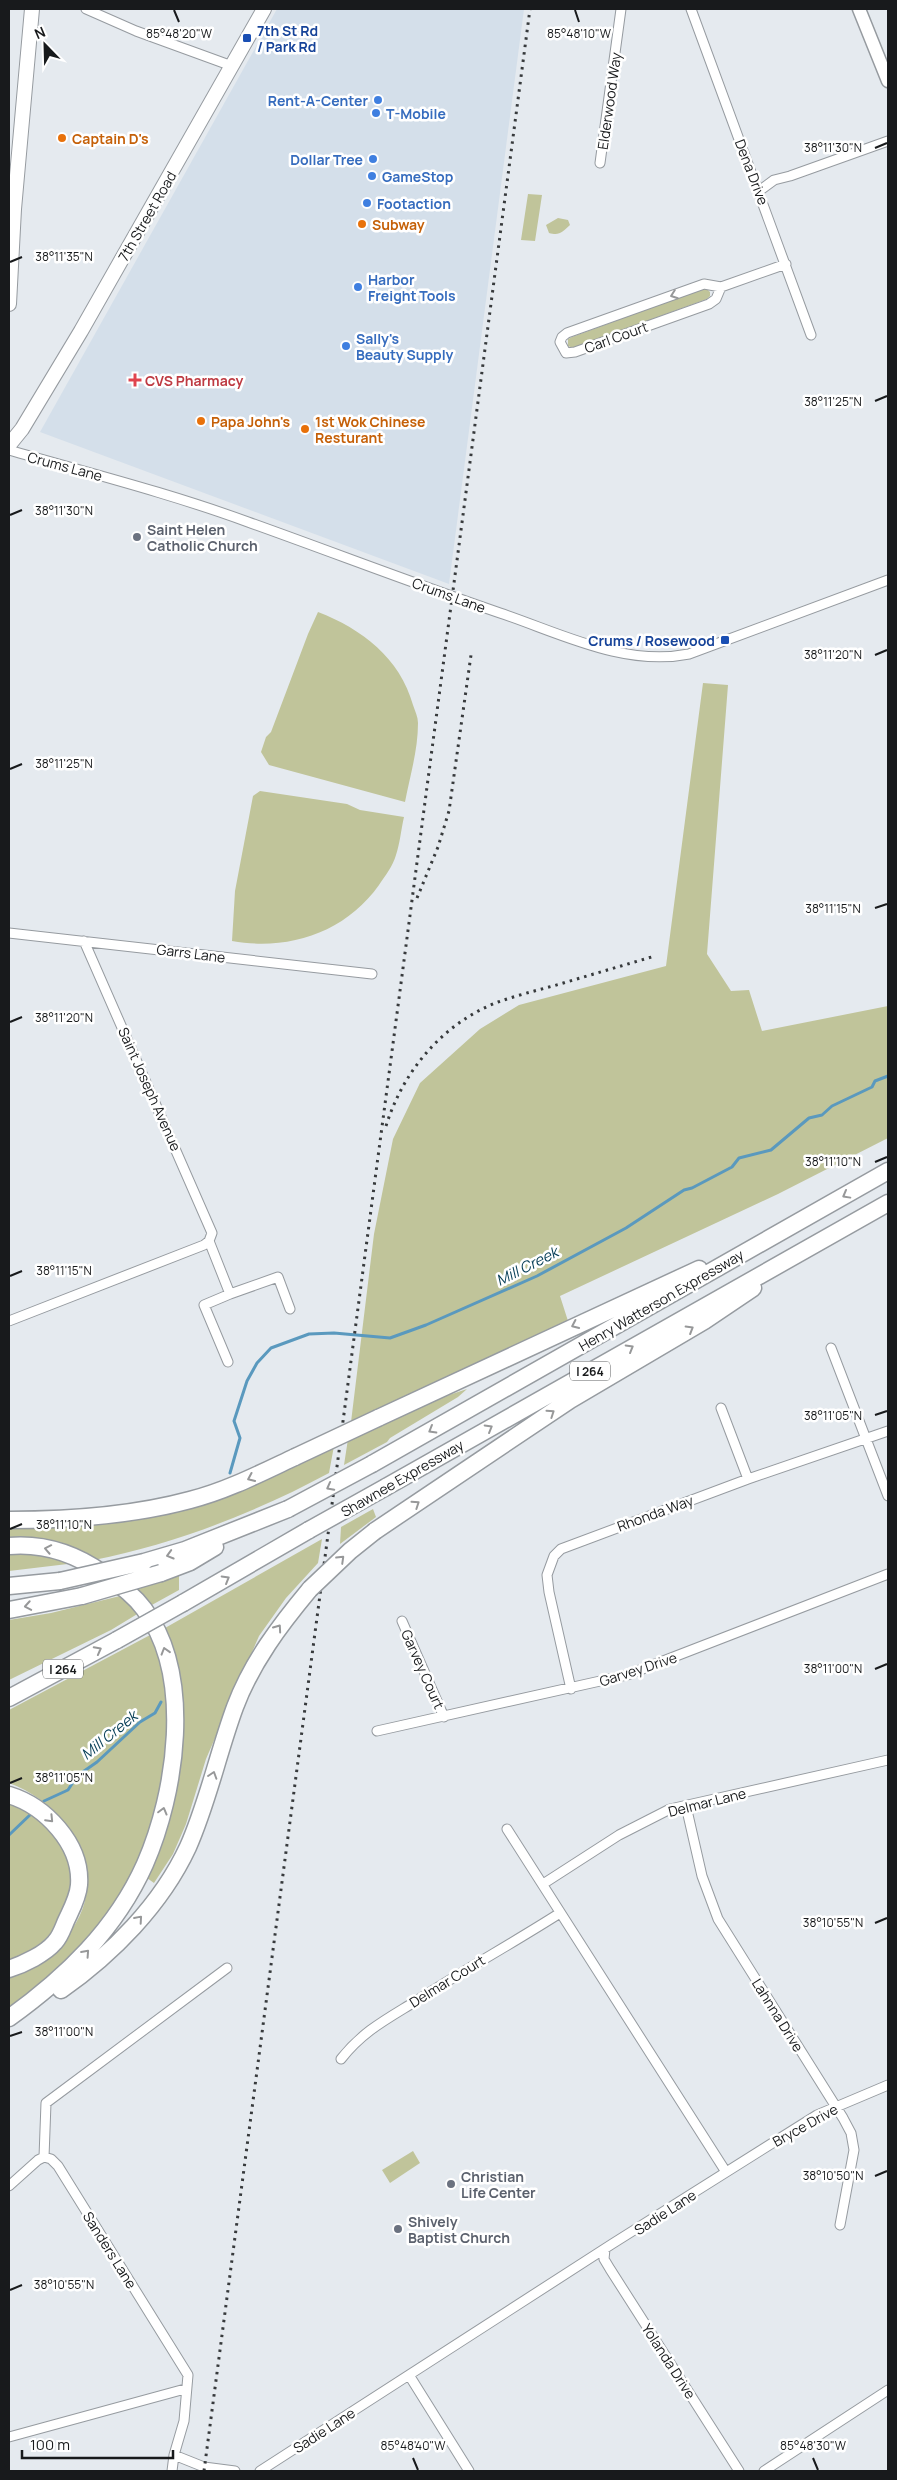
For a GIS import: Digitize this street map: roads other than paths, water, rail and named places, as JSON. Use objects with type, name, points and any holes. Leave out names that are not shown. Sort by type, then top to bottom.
[{"type":"highway","name":"Henry Watterson Expressway","points":[[249,1526],[288,1509],[372,1464],[888,1171]]},
{"type":"highway","name":"I 264","points":[[795,1256],[888,1203]]},
{"type":"highway","points":[[9,1520],[112,1515],[157,1508],[224,1489],[682,1275],[748,1250]]},
{"type":"highway","points":[[9,2028],[108,1953],[144,1913],[172,1877],[197,1823],[236,1705],[253,1668],[284,1620],[310,1589],[350,1551],[375,1531],[570,1400],[737,1300],[795,1256]]},
{"type":"highway","name":"Shawnee Expressway","points":[[9,1698],[183,1604],[669,1325],[795,1256]]},
{"type":"highway","points":[[9,1610],[82,1596],[161,1573],[190,1562],[249,1526]]},
{"type":"highway","name":"I 264","points":[[9,1586],[60,1581],[144,1562],[185,1550],[249,1526]]},
{"type":"highway","points":[[9,1546],[28,1546],[72,1555],[86,1561],[135,1598],[145,1609],[165,1650],[171,1676],[174,1729],[170,1784],[153,1844],[136,1880],[100,1937],[71,1970],[9,2018]]},
{"type":"highway","points":[[9,1795],[22,1799],[50,1818],[75,1856],[79,1885],[74,1904],[56,1942],[33,1958],[9,1969]]},
{"type":"main road","points":[[9,304],[14,209],[32,9]]},
{"type":"main road","name":"7th Street Road","points":[[9,445],[22,429],[81,331],[264,9]]},
{"type":"main road","points":[[859,9],[888,81]]},
{"type":"street","points":[[86,9],[136,31],[232,66]]},
{"type":"street","name":"Elderwood Way","points":[[600,163],[621,9]]},
{"type":"street","name":"Dena Drive","points":[[692,9],[811,335]]},
{"type":"street","points":[[759,191],[774,180],[888,141]]},
{"type":"street","name":"Carl Court","points":[[720,287],[719,294],[709,304],[575,352],[566,352],[562,346],[562,337],[567,333],[704,284],[720,287],[786,264]]},
{"type":"street","name":"Crums Lane","points":[[9,450],[158,491],[462,600],[606,649],[637,657],[659,658],[689,654],[888,580]]},
{"type":"street","name":"Garrs Lane","points":[[9,933],[372,974]]},
{"type":"street","name":"Saint Joseph Avenue","points":[[84,941],[211,1227],[210,1239],[230,1294]]},
{"type":"street","points":[[9,1321],[210,1239]]},
{"type":"street","points":[[228,1362],[204,1305],[278,1277],[290,1309]]},
{"type":"street","points":[[831,1348],[888,1496]]},
{"type":"street","points":[[720,1408],[748,1479]]},
{"type":"street","name":"Rhonda Way","points":[[571,1689],[549,1592],[547,1575],[554,1556],[565,1547],[748,1479],[888,1431]]},
{"type":"street","name":"Garvey Drive","points":[[377,1731],[628,1675],[888,1574]]},
{"type":"street","name":"Garvey Court","points":[[402,1621],[444,1716]]},
{"type":"street","name":"Delmar Lane","points":[[543,1884],[653,1817],[686,1806],[888,1760]]},
{"type":"street","name":"Lahnna Drive","points":[[686,1806],[702,1876],[718,1919],[836,2106],[851,2133],[854,2150],[840,2225]]},
{"type":"street","points":[[506,1829],[726,2172]]},
{"type":"street","name":"Delmar Court","points":[[341,2059],[361,2036],[472,1964],[511,1944],[560,1912]]},
{"type":"street","points":[[9,2186],[38,2160],[44,2157],[46,2104],[227,1968]]},
{"type":"street","name":"Bryce Drive","points":[[726,2172],[817,2115],[888,2085]]},
{"type":"street","name":"Sanders Lane","points":[[44,2157],[51,2159],[58,2166],[187,2372],[188,2383],[185,2389]]},
{"type":"street","name":"Sadie Lane","points":[[260,2471],[726,2172]]},
{"type":"street","name":"Yolanda Drive","points":[[605,2249],[604,2259],[610,2269],[739,2471]]},
{"type":"street","points":[[409,2376],[469,2471]]},
{"type":"street","points":[[9,2437],[185,2389],[184,2421],[174,2455],[172,2471]]},
{"type":"street","points":[[764,2471],[888,2390]]},
{"type":"street","points":[[174,2455],[204,2467],[235,2471]]},
{"type":"waterway","name":"Mill Creek","points":[[230,1473],[240,1438],[234,1421],[247,1381],[257,1363],[271,1348],[309,1334],[334,1333],[390,1338],[426,1325],[537,1276],[626,1228],[684,1190],[692,1188],[732,1167],[739,1158],[771,1150],[809,1118],[822,1115],[832,1106],[872,1087],[875,1081],[888,1076]]},
{"type":"waterway","name":"Mill Creek","points":[[44,1801],[68,1790],[77,1776],[97,1762],[140,1722],[155,1713],[161,1702]]},
{"type":"waterway","name":"Mill Creek","points":[[9,1835],[32,1813]]},
{"type":"railway","points":[[204,2471],[530,9]]},
{"type":"railway","points":[[417,898],[438,847],[449,811],[471,655]]},
{"type":"railway","points":[[386,1126],[393,1106],[414,1068],[428,1051],[460,1022],[498,1002],[655,956]]},
{"type":"place","name":"7th St Rd / Park Rd","points":[[247,38]]},
{"type":"place","name":"Rent-A-Center","points":[[378,100]]},
{"type":"place","name":"T-Mobile","points":[[376,113]]},
{"type":"place","name":"Captain D's","points":[[62,138]]},
{"type":"place","name":"Dollar Tree","points":[[373,159]]},
{"type":"place","name":"GameStop","points":[[372,176]]},
{"type":"place","name":"Footaction","points":[[367,203]]},
{"type":"place","name":"Subway","points":[[362,224]]},
{"type":"place","name":"Harbor Freight Tools","points":[[358,287]]},
{"type":"place","name":"Sally's Beauty Supply","points":[[346,346]]},
{"type":"place","name":"CVS Pharmacy","points":[[135,380]]},
{"type":"place","name":"Papa John's","points":[[201,421]]},
{"type":"place","name":"1st Wok Chinese Resturant","points":[[305,429]]},
{"type":"place","name":"Saint Helen Catholic Church","points":[[137,537]]},
{"type":"place","name":"Crums / Rosewood","points":[[725,640]]},
{"type":"place","name":"Christian Life Center","points":[[451,2184]]},
{"type":"place","name":"Shively Baptist Church","points":[[398,2229]]}]
